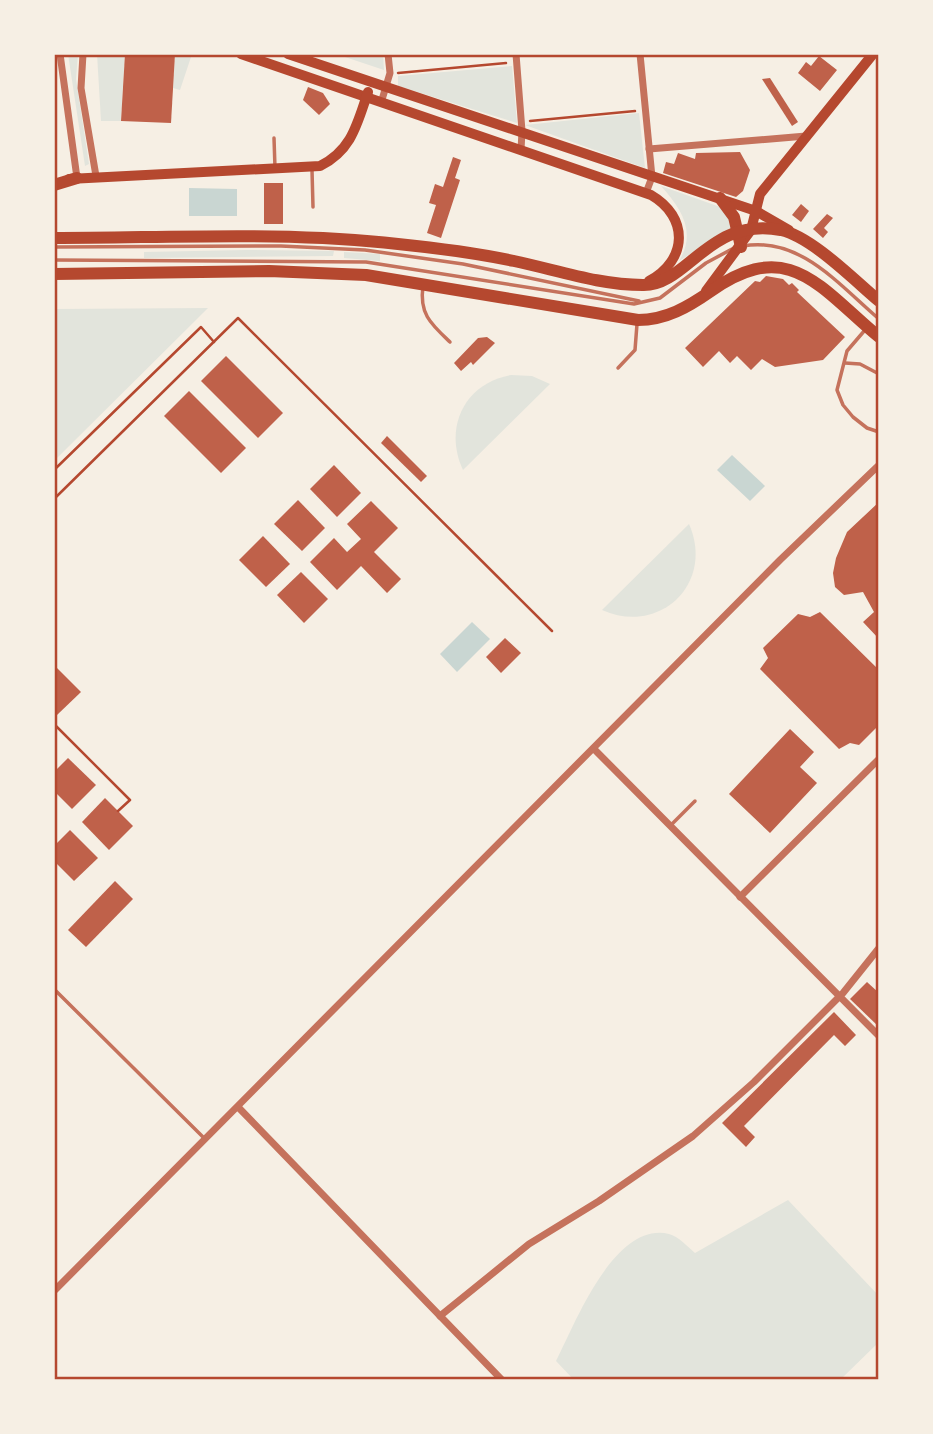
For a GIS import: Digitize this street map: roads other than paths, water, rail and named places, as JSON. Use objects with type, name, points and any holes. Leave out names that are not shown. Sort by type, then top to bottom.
[{"type":"main road","points":[[241,54],[646,193],[673,213],[679,241],[668,268],[656,278],[636,285]]},
{"type":"main road","points":[[700,299],[741,247],[760,194],[873,54]]},
{"type":"main road","points":[[295,55],[386,87],[522,127],[652,177],[756,211],[794,234],[879,301]]},
{"type":"main road","points":[[54,179],[313,168],[337,157],[350,142],[371,82]]},
{"type":"main road","points":[[54,185],[77,178]]},
{"type":"main road","points":[[720,198],[745,231]]},
{"type":"main road","points":[[54,238],[380,242],[447,249],[606,282],[636,285],[663,281],[704,249],[745,231],[769,229],[794,234]]},
{"type":"main road","points":[[54,274],[269,271],[366,275],[638,320],[662,318],[748,270],[787,267],[800,273],[879,337]]},
{"type":"street","points":[[60,54],[77,178]]},
{"type":"street","points":[[83,54],[81,88],[96,176]]},
{"type":"street","points":[[381,103],[390,73],[388,54]]},
{"type":"street","points":[[639,54],[652,177],[646,193]]},
{"type":"street","points":[[516,58],[522,127],[520,150]]},
{"type":"street","points":[[649,149],[806,136]]},
{"type":"street","points":[[54,1291],[207,1141],[879,465]]},
{"type":"street","points":[[594,749],[879,1037]]},
{"type":"street","points":[[740,897],[879,759]]},
{"type":"street","points":[[440,1316],[529,1244],[599,1201],[694,1136],[754,1082],[839,997],[879,948]]},
{"type":"street","points":[[239,1108],[502,1380]]},
{"type":"lane","points":[[274,138],[275,170]]},
{"type":"lane","points":[[313,168],[313,207]]},
{"type":"lane","points":[[54,260],[366,262],[616,303],[660,298],[706,263],[741,247],[761,244],[796,251],[879,319]]},
{"type":"lane","points":[[54,247],[281,246],[365,250],[463,264],[641,302]]},
{"type":"lane","points":[[424,283],[421,300],[425,319],[450,342]]},
{"type":"lane","points":[[618,368],[635,350],[638,320]]},
{"type":"lane","points":[[867,327],[847,351],[837,390],[843,405],[860,423],[879,432]]},
{"type":"lane","points":[[845,363],[859,364],[879,374]]},
{"type":"lane","points":[[670,826],[695,801]]},
{"type":"lane","points":[[54,989],[207,1141]]}]
